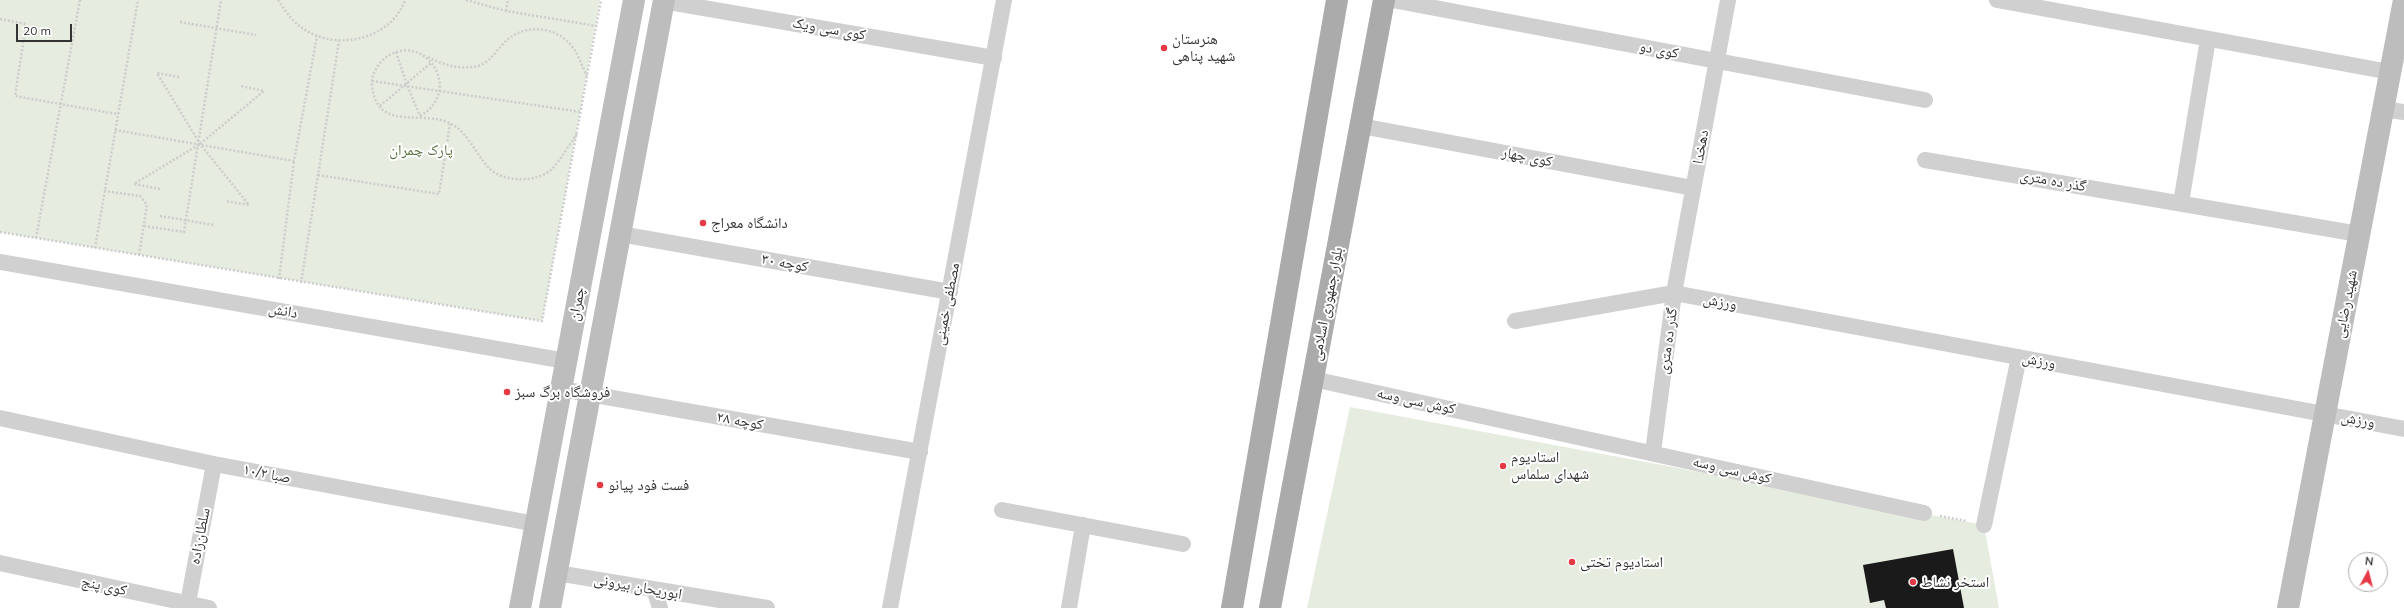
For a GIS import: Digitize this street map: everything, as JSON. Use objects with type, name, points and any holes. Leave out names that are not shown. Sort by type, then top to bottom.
[{"type":"main road","points":[[1232,608],[1337,0]]},
{"type":"main road","name":"بلوار جمهوری اسلامی","points":[[1270,608],[1384,0]]},
{"type":"street","name":"چمران","points":[[520,608],[634,0]]},
{"type":"street","name":"چمران","points":[[550,608],[663,0]]},
{"type":"street","name":"کوی سی ویک","points":[[663,0],[994,58]]},
{"type":"street","name":"مصطفی خمینی","points":[[890,608],[1004,0]]},
{"type":"street","name":"کوی دو","points":[[1392,0],[1925,100]]},
{"type":"street","name":"دهخدا","points":[[1674,293],[1728,0]]},
{"type":"street","points":[[1996,0],[2052,5],[2208,39],[2390,72]]},
{"type":"street","name":"شهید رضایی","points":[[2288,608],[2404,0]]},
{"type":"street","points":[[2181,203],[2208,39]]},
{"type":"street","points":[[2383,109],[2404,112]]},
{"type":"street","name":"کوی چهار","points":[[1361,126],[1693,188]]},
{"type":"street","name":"گذر ده متری","points":[[1925,160],[2359,234]]},
{"type":"street","name":"کوچه ۳۰","points":[[620,234],[950,292]]},
{"type":"street","name":"دانش","points":[[0,262],[566,361]]},
{"type":"street","name":"گذر ده متری","points":[[1515,321],[1674,293],[1652,452]]},
{"type":"street","name":"ورزش","points":[[1674,293],[2404,429]]},
{"type":"street","points":[[1984,524],[2019,357]]},
{"type":"street","points":[[566,361],[595,366]]},
{"type":"street","name":"کوش سی وسه","points":[[1313,379],[1652,452],[1924,513]]},
{"type":"street","name":"کوچه ۲۸","points":[[561,389],[920,452]]},
{"type":"street","name":"صبا ۱۰/۲","points":[[0,418],[214,464],[536,524]]},
{"type":"street","name":"سلطان‌زاده","points":[[187,606],[214,464]]},
{"type":"street","points":[[1002,510],[1183,544]]},
{"type":"street","points":[[1069,608],[1083,525]]},
{"type":"street","name":"کوی پنج","points":[[0,564],[187,606],[209,608]]},
{"type":"street","points":[[528,568],[557,573]]},
{"type":"street","name":"ابوریحان بیرونی","points":[[557,573],[767,608]]},
{"type":"street","points":[[654,589],[660,608]]},
{"type":"path","points":[[36,238],[62,105],[80,0]]},
{"type":"path","points":[[95,248],[117,114],[138,0]]},
{"type":"path","points":[[144,226],[184,232],[200,144],[221,0]]},
{"type":"path","points":[[278,0],[290,18],[306,31],[316,36],[338,41],[358,39],[377,32],[392,20],[405,0]]},
{"type":"path","points":[[466,0],[506,11],[597,26]]},
{"type":"path","points":[[506,11],[508,0]]},
{"type":"path","points":[[0,232],[301,283],[542,321],[578,133],[601,0]]},
{"type":"path","points":[[0,19],[26,24],[15,96],[117,114]]},
{"type":"path","points":[[180,22],[256,35]]},
{"type":"path","points":[[578,133],[551,170],[526,180],[503,178],[489,168],[457,127],[420,116],[398,118],[388,113],[375,99],[372,81],[380,63],[396,52],[406,51],[423,55],[452,67],[478,66],[489,59],[507,40],[520,31],[536,29],[553,31],[571,44],[588,77]]},
{"type":"path","points":[[278,279],[294,161],[316,36]]},
{"type":"path","points":[[301,283],[338,41]]},
{"type":"path","points":[[396,52],[407,86],[420,116]]},
{"type":"path","points":[[420,116],[433,106],[440,91],[439,76],[432,62],[423,55]]},
{"type":"path","points":[[380,106],[407,86],[432,62]]},
{"type":"path","points":[[179,77],[157,73],[200,144],[249,205],[225,201]]},
{"type":"path","points":[[372,81],[581,112]]},
{"type":"path","points":[[160,189],[134,184],[200,144],[264,91],[241,86]]},
{"type":"path","points":[[318,175],[439,194],[450,124]]},
{"type":"path","points":[[115,130],[294,161]]},
{"type":"path","points":[[104,191],[140,196],[147,206],[139,256]]},
{"type":"path","points":[[160,216],[214,225]]},
{"type":"path","points":[[1924,513],[1984,524]]},
{"type":"green space","name":"پارک چمران","points":[[0,0],[600,0],[542,321],[0,232]]},
{"type":"green space","name":"استادیوم شهدای سلماس","points":[[1350,407],[1984,525],[1999,608],[1307,608]]},
{"type":"building","name":"استخر نشاط","points":[[1953,549],[1964,608],[1886,608],[1884,600],[1870,603],[1863,565]]},
{"type":"place","name":"هنرستان شهید پناهی","points":[[1164,48]]},
{"type":"place","name":"دانشگاه معراج","points":[[703,223]]},
{"type":"place","name":"فروشگاه برگ سبز","points":[[507,392]]},
{"type":"place","name":"استادیوم شهدای سلماس","points":[[1503,466]]},
{"type":"place","name":"فست فود پیانو","points":[[600,485]]},
{"type":"place","name":"استادیوم تختی","points":[[1572,562]]},
{"type":"place","name":"استخر نشاط","points":[[1913,582]]}]
